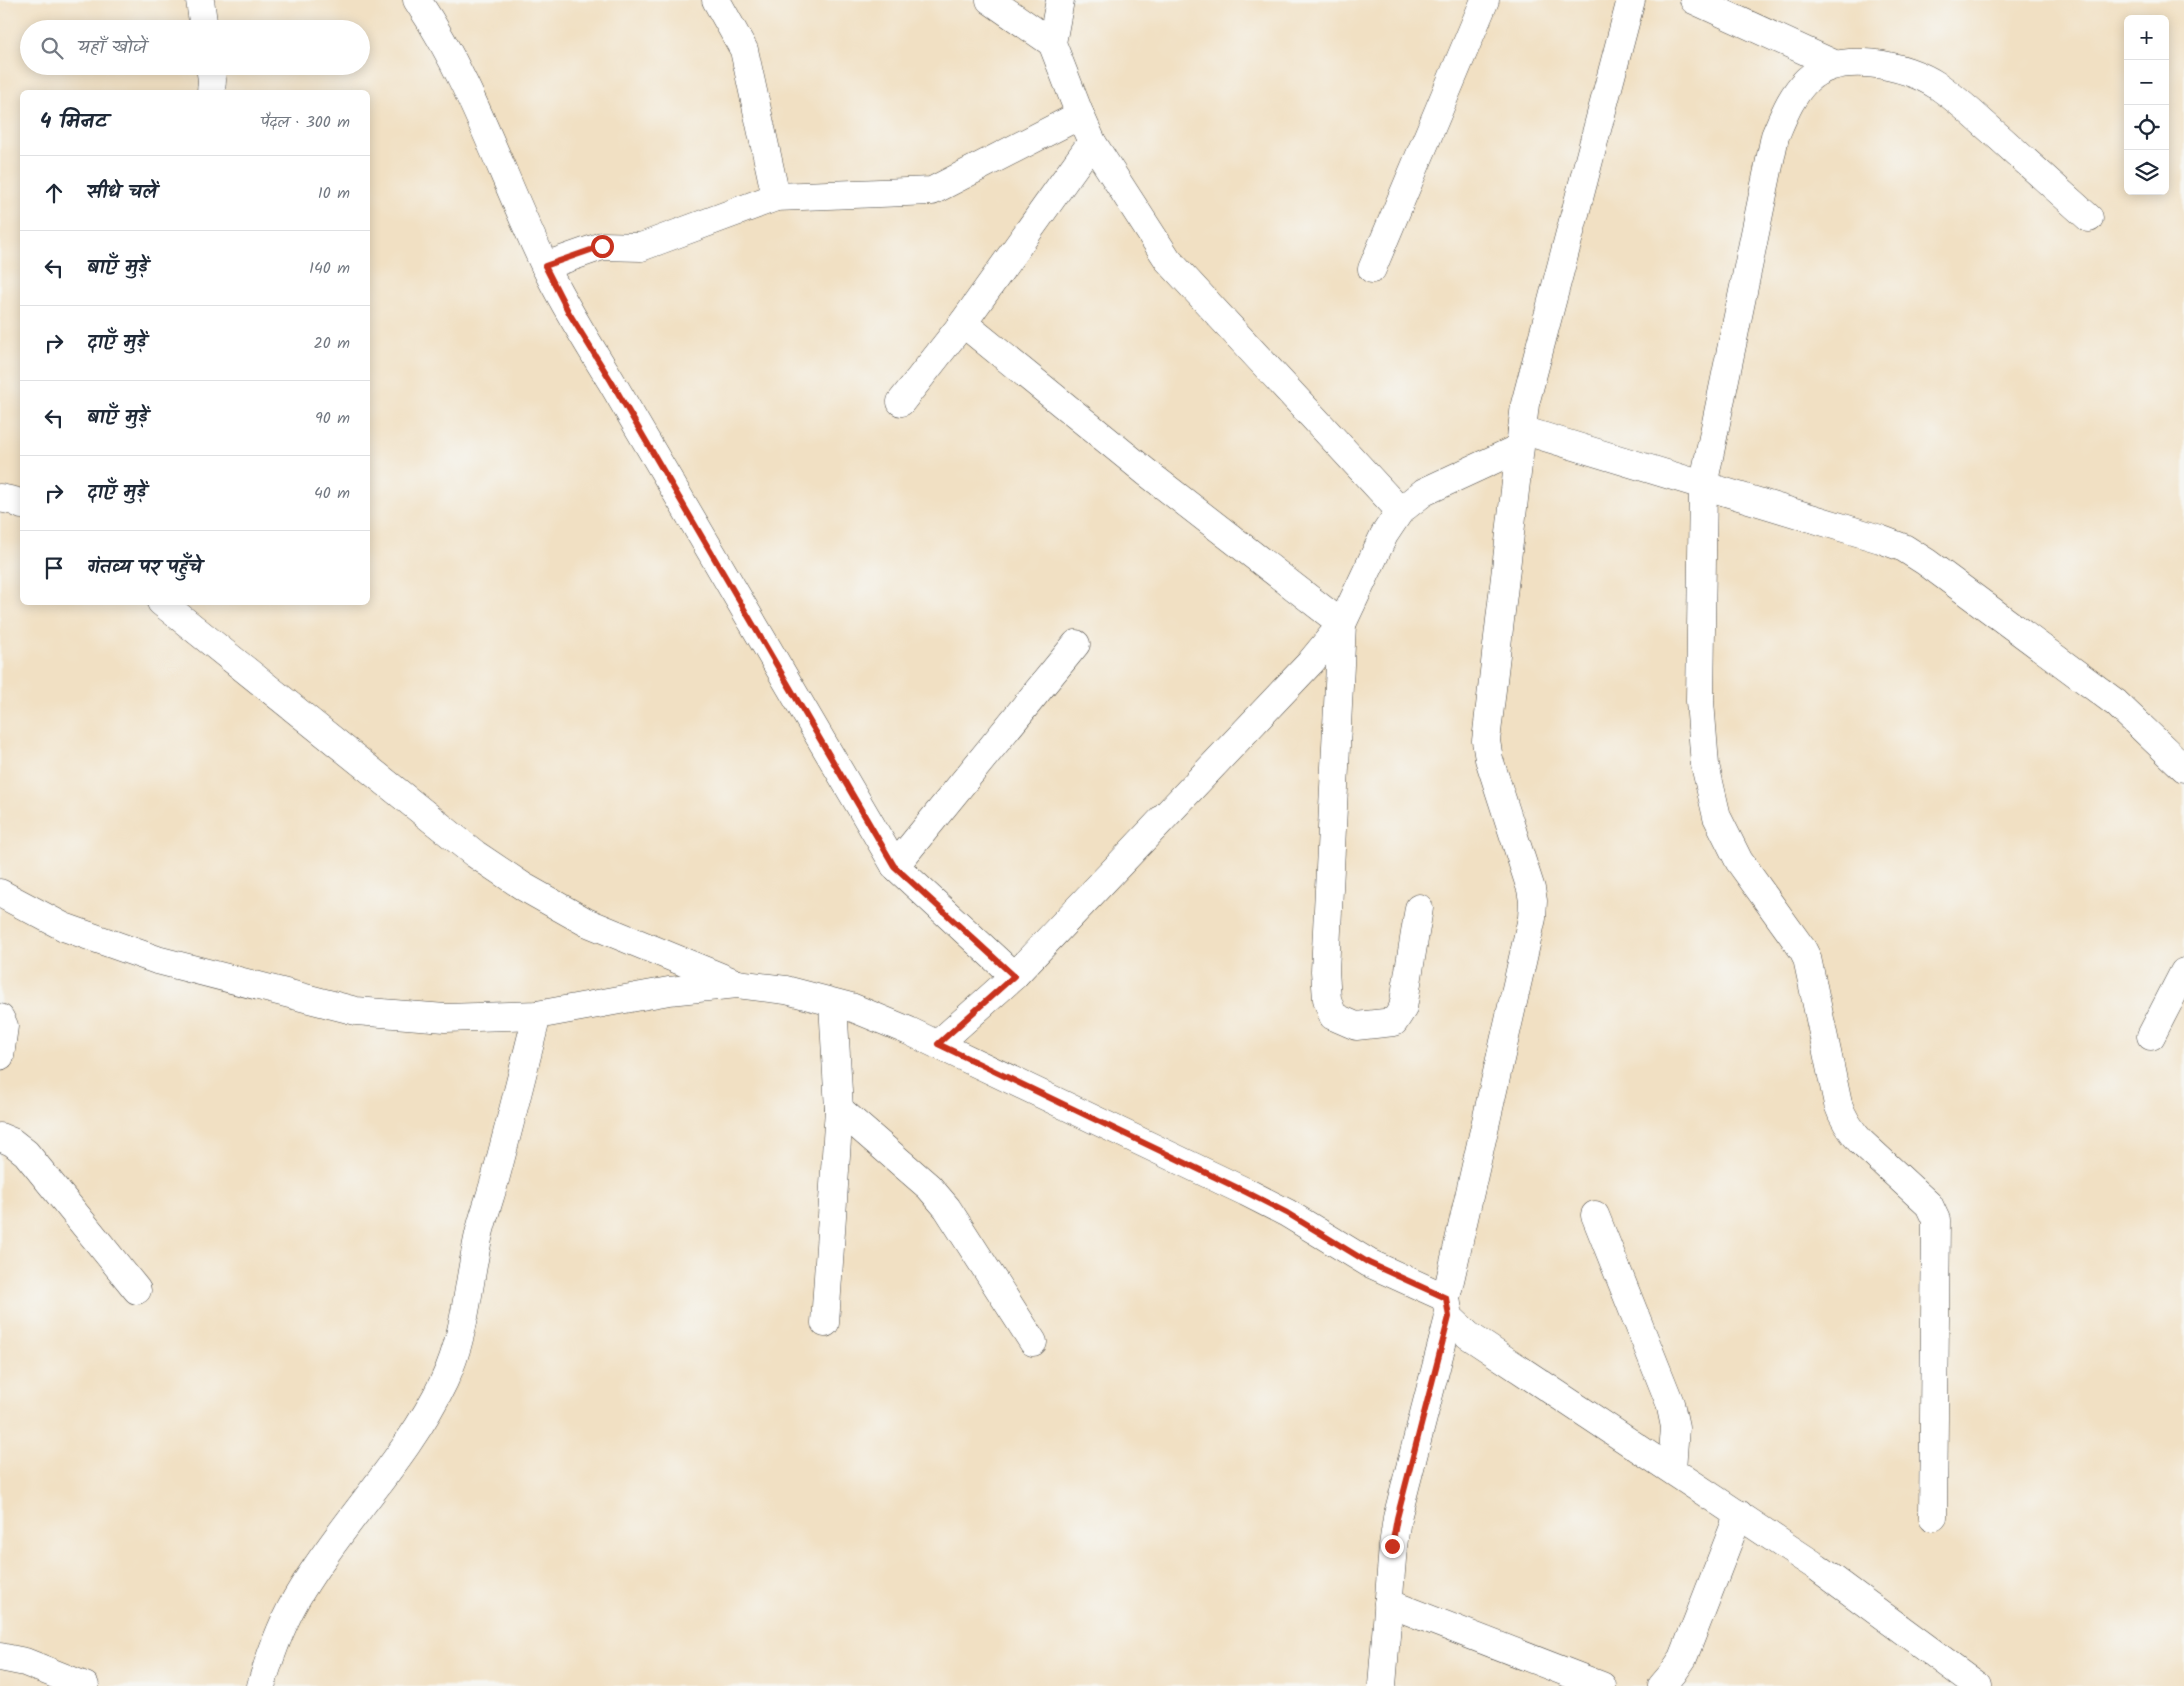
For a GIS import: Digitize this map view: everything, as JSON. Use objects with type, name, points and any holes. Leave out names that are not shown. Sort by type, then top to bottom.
[{"type":"street","points":[[200,0],[203,20]]},
{"type":"street","points":[[716,0],[744,50],[776,197]]},
{"type":"street","points":[[990,0],[1052,43]]},
{"type":"street","points":[[1060,0],[1052,43],[1080,115],[1092,142],[1168,260],[1400,511]]},
{"type":"street","points":[[1372,269],[1485,0]]},
{"type":"street","points":[[1382,1686],[1397,1518],[1447,1308],[1532,918],[1531,889],[1489,758],[1486,741],[1486,724],[1525,404],[1631,0]]},
{"type":"street","points":[[1694,0],[1834,64],[1868,63],[1905,69],[1937,86],[1968,110],[2089,218]]},
{"type":"street","points":[[420,1],[453,60],[476,108],[545,266],[569,313],[611,381],[894,866],[1014,976]]},
{"type":"street","points":[[1834,64],[1808,79],[1790,101],[1775,136],[1702,486],[1700,719],[1705,765],[1717,817],[1739,862],[1807,958],[1838,1104],[1843,1118],[1850,1131],[1929,1205],[1936,1220],[1933,1517]]},
{"type":"street","points":[[211,75],[211,90]]},
{"type":"street","points":[[545,266],[602,246],[641,247],[776,197],[932,191],[1080,115]]},
{"type":"street","points":[[901,402],[963,323],[1092,142]]},
{"type":"street","points":[[963,323],[1146,472],[1342,624]]},
{"type":"street","points":[[938,1044],[1014,976],[1310,663],[1342,624],[1384,535],[1400,511],[1424,492],[1521,439],[1702,486],[1880,539],[1904,548],[1926,562],[2116,703],[2184,768]]},
{"type":"street","points":[[165,605],[475,854],[524,887],[586,922],[737,984]]},
{"type":"street","points":[[1342,624],[1324,971],[1327,999],[1334,1016],[1356,1026],[1394,1022],[1403,1008],[1419,908]]},
{"type":"street","points":[[894,866],[1076,644]]},
{"type":"street","points":[[0,893],[64,927],[157,960],[356,1011],[444,1018],[537,1015],[669,991],[737,984],[786,990],[851,1008],[938,1044],[1246,1192],[1287,1213],[1447,1308],[1468,1335],[1817,1567],[1978,1686]]},
{"type":"street","points":[[2151,1036],[2184,972]]},
{"type":"street","points":[[825,1323],[839,1110],[833,1003]]},
{"type":"street","points":[[261,1686],[285,1619],[301,1590],[322,1557],[415,1435],[445,1380],[460,1337],[479,1233],[497,1174],[537,1015]]},
{"type":"street","points":[[0,1018],[4,1026],[0,1056]]},
{"type":"street","points":[[839,1110],[929,1187],[947,1208],[1033,1342]]},
{"type":"street","points":[[0,1137],[12,1142],[26,1153],[137,1290]]},
{"type":"street","points":[[1595,1215],[1670,1403],[1675,1427],[1672,1469]]},
{"type":"street","points":[[1675,1682],[1682,1658],[1739,1514]]},
{"type":"street","points":[[1388,1604],[1602,1686]]},
{"type":"street","points":[[0,1657],[25,1662],[85,1686]]},
{"type":"route","points":[[602,246],[545,266],[569,313],[611,381],[894,866],[1014,976],[938,1044],[1246,1192],[1287,1213],[1369,1263],[1446,1298],[1449,1317],[1397,1518],[1392,1546]]}]
